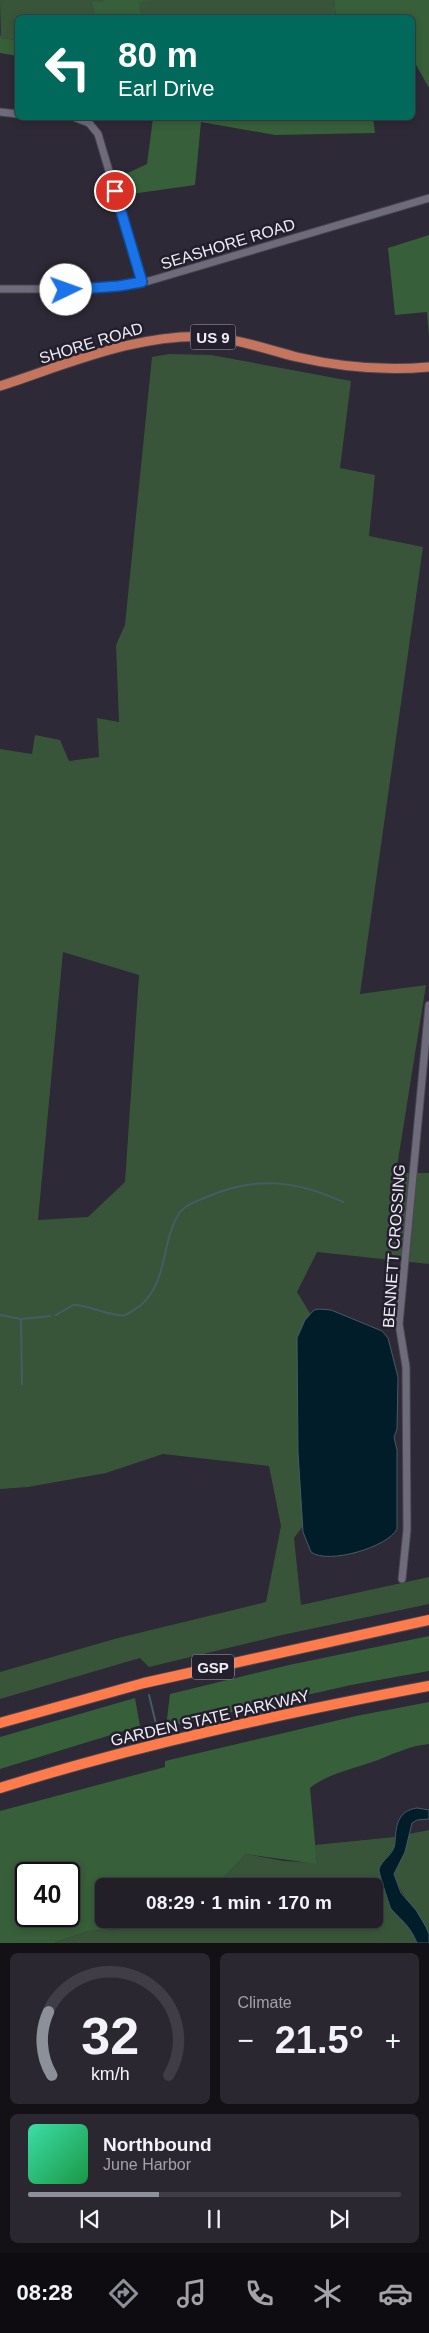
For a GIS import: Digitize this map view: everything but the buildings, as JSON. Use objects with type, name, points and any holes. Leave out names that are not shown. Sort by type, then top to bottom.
[{"type":"highway","name":"GSP","points":[[0,1724],[144,1683],[429,1620]]},
{"type":"highway","name":"GARDEN STATE PARKWAY","points":[[0,1788],[150,1746],[255,1720],[429,1686]]},
{"type":"main road","name":"SHORE ROAD","points":[[0,386],[131,344],[173,337],[214,337],[234,340],[298,357],[343,365],[388,368],[429,367]]},
{"type":"street","points":[[0,112],[15,114]]},
{"type":"street","points":[[81,120],[89,123],[98,134],[142,282]]},
{"type":"street","name":"SEASHORE ROAD","points":[[0,289],[81,290],[142,282],[185,272],[429,198]]},
{"type":"street","name":"BENNETT CROSSING","points":[[402,1579],[407,1530],[406,1367],[399,1324],[429,1005]]},
{"type":"green space","points":[[0,0],[334,0],[336,15],[15,15],[15,40],[1,38]]},
{"type":"green space","points":[[104,0],[153,0],[139,2],[140,12],[145,15],[95,15],[92,2],[102,2]]},
{"type":"green space","points":[[334,0],[429,0],[429,88],[415,63],[415,15],[336,15]]},
{"type":"green space","points":[[0,32],[1,38],[15,40],[15,56],[0,53]]},
{"type":"green space","points":[[153,120],[373,120],[375,133],[275,135],[201,122],[195,185],[117,196],[113,180],[147,164]]},
{"type":"green space","points":[[429,235],[429,337],[427,312],[395,315],[388,248]]},
{"type":"green space","points":[[169,354],[211,355],[351,381],[340,468],[375,475],[369,536],[423,547],[360,994],[426,985],[396,1173],[429,1173],[429,1264],[317,1252],[297,1292],[311,1315],[297,1338],[303,1526],[294,1538],[301,1605],[429,1577],[429,1604],[282,1635],[149,1667],[140,1658],[0,1699],[0,1672],[118,1638],[266,1602],[281,1526],[269,1466],[163,1454],[106,1473],[28,1487],[0,1489],[0,749],[32,754],[35,735],[60,740],[69,761],[99,757],[97,718],[119,722],[116,645],[125,625],[152,357]],"holes":[[[63,952],[139,975],[125,1182],[88,1217],[38,1220]]]},
{"type":"green space","points":[[429,1636],[429,1671],[351,1685],[166,1727],[170,1694],[289,1665]]},
{"type":"green space","points":[[135,1698],[140,1726],[0,1769],[0,1737]]},
{"type":"green space","points":[[429,1702],[429,1744],[409,1748],[334,1774],[310,1788],[317,1864],[246,1854],[224,1878],[95,1878],[95,1928],[134,1928],[88,1931],[54,1943],[0,1943],[0,1811],[165,1767],[165,1761],[356,1716]]},
{"type":"green space","points":[[429,1830],[429,1934],[405,1897],[394,1872],[405,1852],[409,1834]]},
{"type":"green space","points":[[395,1837],[394,1848],[379,1868],[381,1878],[224,1878],[246,1854],[284,1861],[317,1863],[315,1845]]},
{"type":"green space","points":[[383,1883],[389,1905],[409,1926],[417,1943],[54,1943],[88,1931],[134,1928],[383,1928]]},
{"type":"water","points":[[314,1310],[331,1310],[382,1331],[388,1338],[398,1377],[397,1429],[394,1437],[397,1450],[397,1529],[391,1536],[370,1548],[343,1555],[330,1556],[311,1552],[303,1532],[298,1452],[297,1338],[305,1320]]},
{"type":"water","points":[[417,1808],[429,1810],[429,1819],[417,1820],[412,1823],[405,1852],[394,1874],[401,1893],[416,1910],[426,1927],[429,1934],[429,1943],[417,1943],[409,1928],[391,1909],[383,1885],[383,1878],[381,1878],[379,1871],[394,1847],[399,1820],[405,1812]]},
{"type":"waterway","points":[[56,1315],[73,1305],[125,1315],[141,1305],[156,1285],[169,1238],[178,1215],[187,1206],[224,1190],[241,1186],[275,1183],[309,1189],[343,1202]]},
{"type":"waterway","points":[[0,1315],[21,1319],[50,1316]]},
{"type":"waterway","points":[[21,1319],[22,1384]]},
{"type":"waterway","points":[[149,1695],[157,1728]]},
{"type":"route","points":[[66,290],[119,286],[142,282],[115,191]]}]
